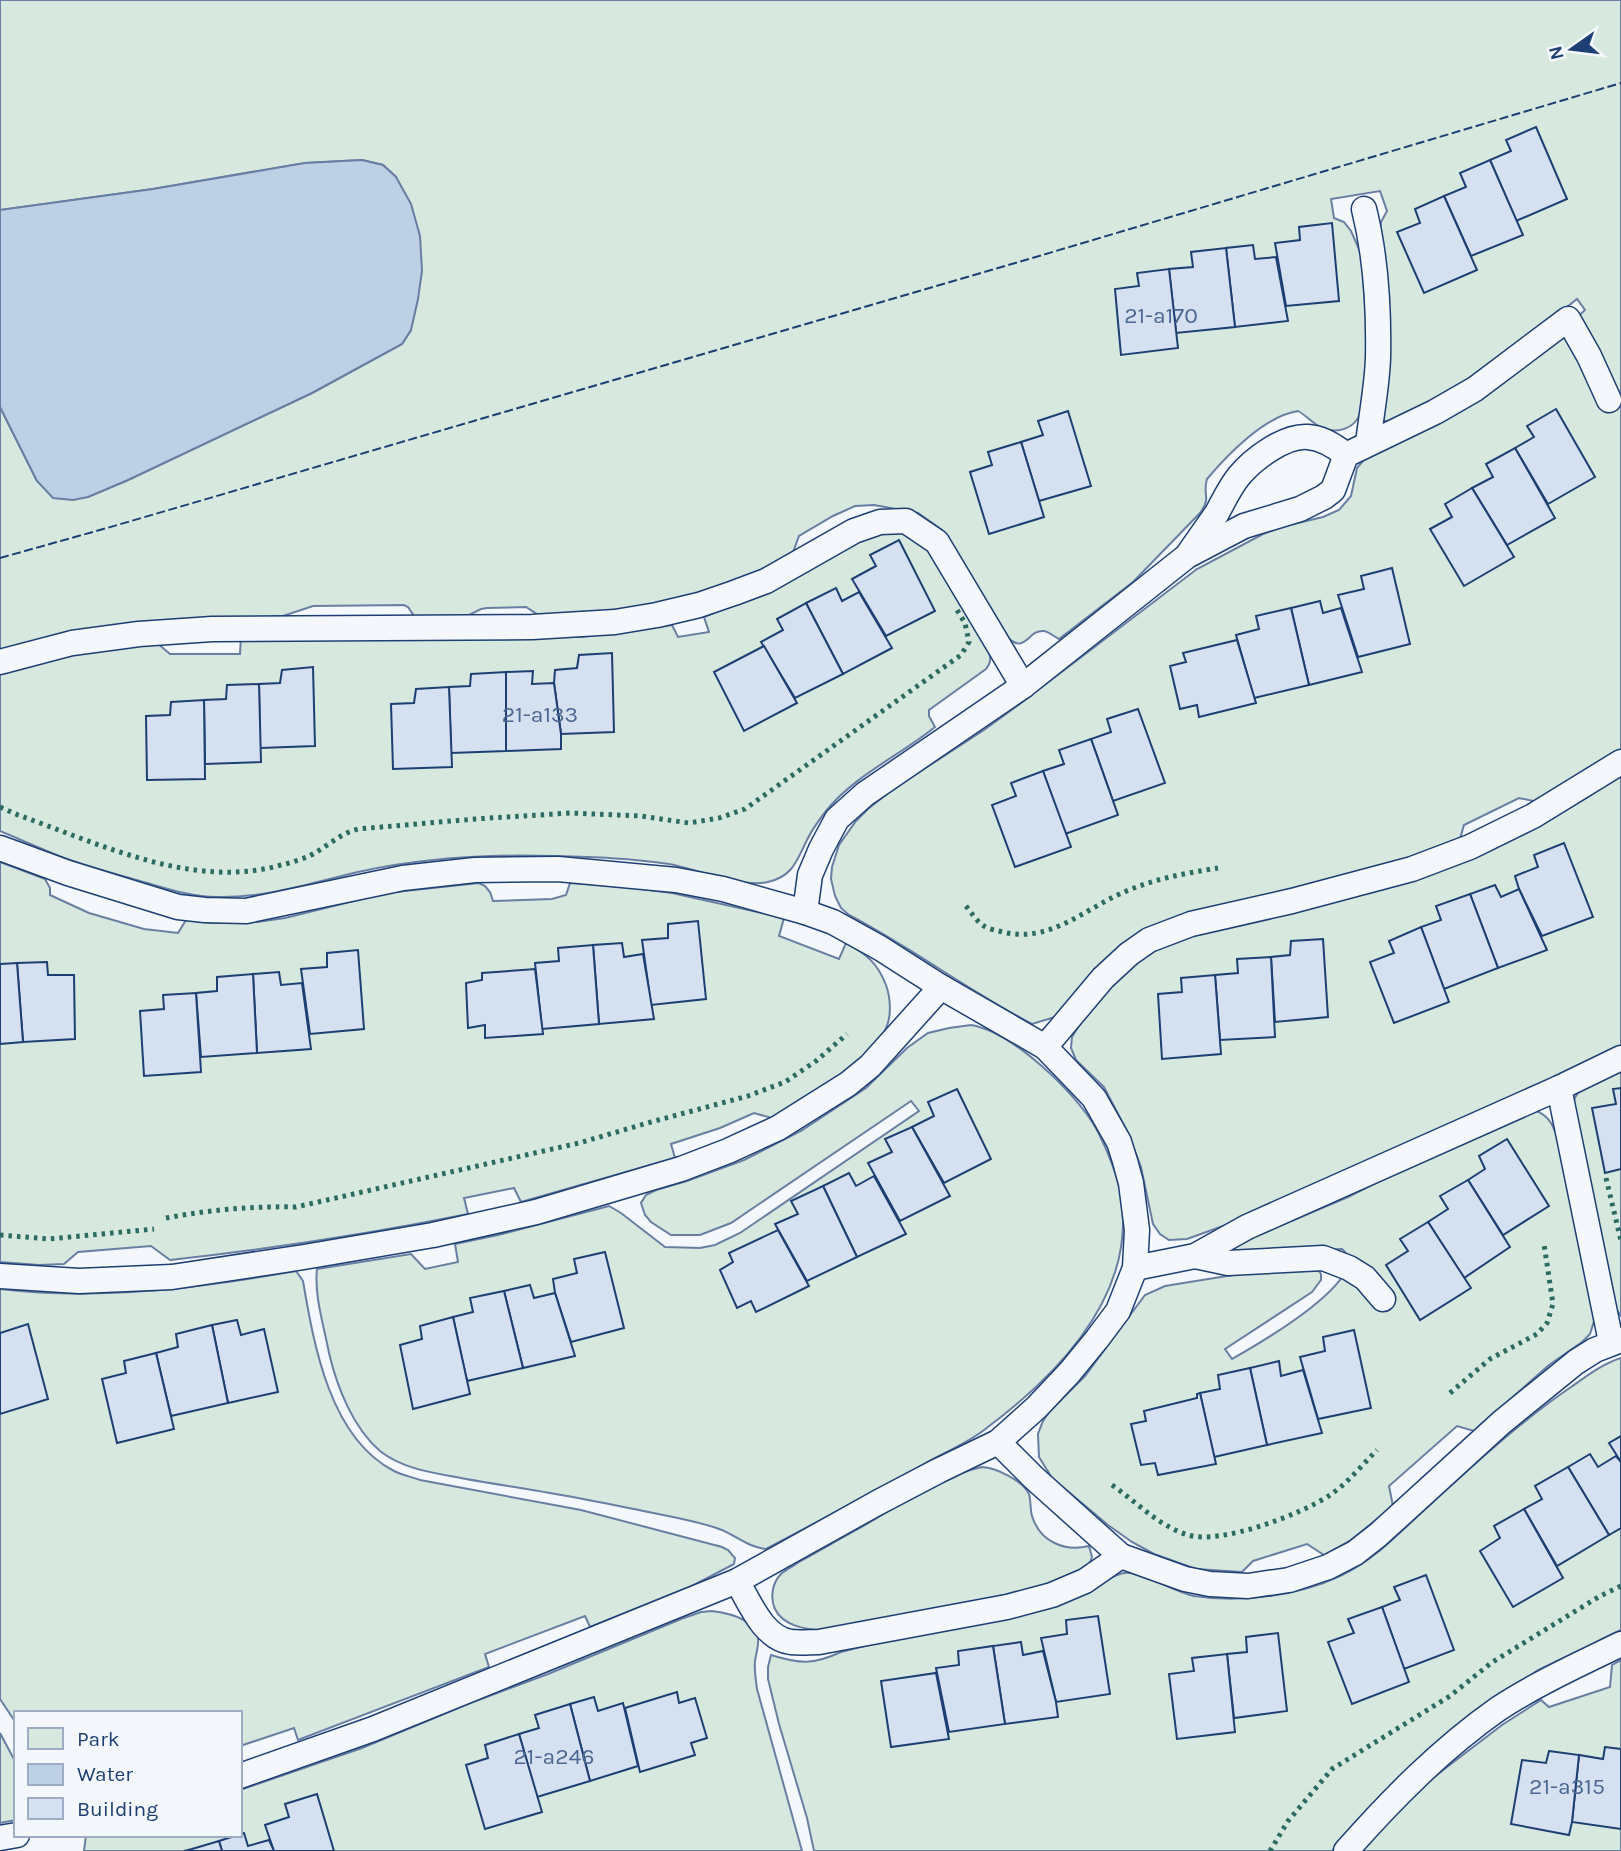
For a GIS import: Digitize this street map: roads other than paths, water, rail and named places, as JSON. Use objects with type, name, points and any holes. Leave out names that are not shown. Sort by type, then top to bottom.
[{"type":"lane","points":[[1364,209],[1372,240],[1377,295],[1378,361],[1368,444]]},
{"type":"lane","points":[[805,912],[810,875],[837,819],[865,794],[1023,686],[1187,556],[1244,526],[1300,509],[1324,497],[1334,490],[1346,455],[1435,412],[1475,389],[1567,319],[1589,356],[1609,400]]},
{"type":"lane","points":[[1187,556],[1241,473],[1267,451],[1292,439],[1307,436],[1331,443],[1346,455]]},
{"type":"lane","points":[[0,662],[72,643],[139,634],[212,629],[532,627],[615,622],[699,605],[734,593],[766,581],[854,531],[880,522],[906,521],[937,542],[1023,686]]},
{"type":"lane","points":[[1045,1047],[1103,978],[1149,940],[1191,924],[1303,899],[1412,869],[1470,847],[1533,816],[1621,762]]},
{"type":"lane","points":[[0,848],[68,873],[178,907],[205,911],[264,909],[307,897],[403,878],[475,870],[558,869],[676,880],[723,889],[805,912],[862,937],[941,987],[1045,1047],[1094,1098],[1119,1142],[1130,1183],[1137,1230],[1135,1268],[1118,1311],[1070,1371],[1037,1407],[998,1442],[914,1484],[737,1581],[373,1728],[242,1775]]},
{"type":"lane","points":[[0,1276],[79,1281],[172,1277],[304,1257],[433,1235],[536,1212],[681,1169],[778,1128],[848,1084],[870,1066],[941,987]]},
{"type":"lane","points":[[1135,1268],[1195,1256],[1247,1227],[1621,1058]]},
{"type":"lane","points":[[998,1442],[1121,1556],[1185,1579],[1210,1584],[1248,1586],[1289,1580],[1328,1567],[1355,1553],[1502,1422],[1567,1369],[1595,1350],[1616,1341],[1559,1088]]},
{"type":"lane","points":[[1195,1256],[1228,1263],[1324,1258],[1365,1278],[1383,1299]]},
{"type":"lane","points":[[737,1581],[761,1621],[774,1636],[790,1642],[819,1642],[1007,1607],[1052,1595],[1085,1581],[1121,1556]]},
{"type":"lane","points":[[1346,1851],[1375,1818],[1443,1752],[1500,1708],[1621,1644]]},
{"type":"water","points":[[362,160],[383,165],[396,177],[411,204],[420,236],[422,271],[418,299],[411,330],[402,344],[312,393],[128,480],[88,497],[73,500],[53,498],[37,481],[0,407],[0,210],[153,189],[305,163]]}]
